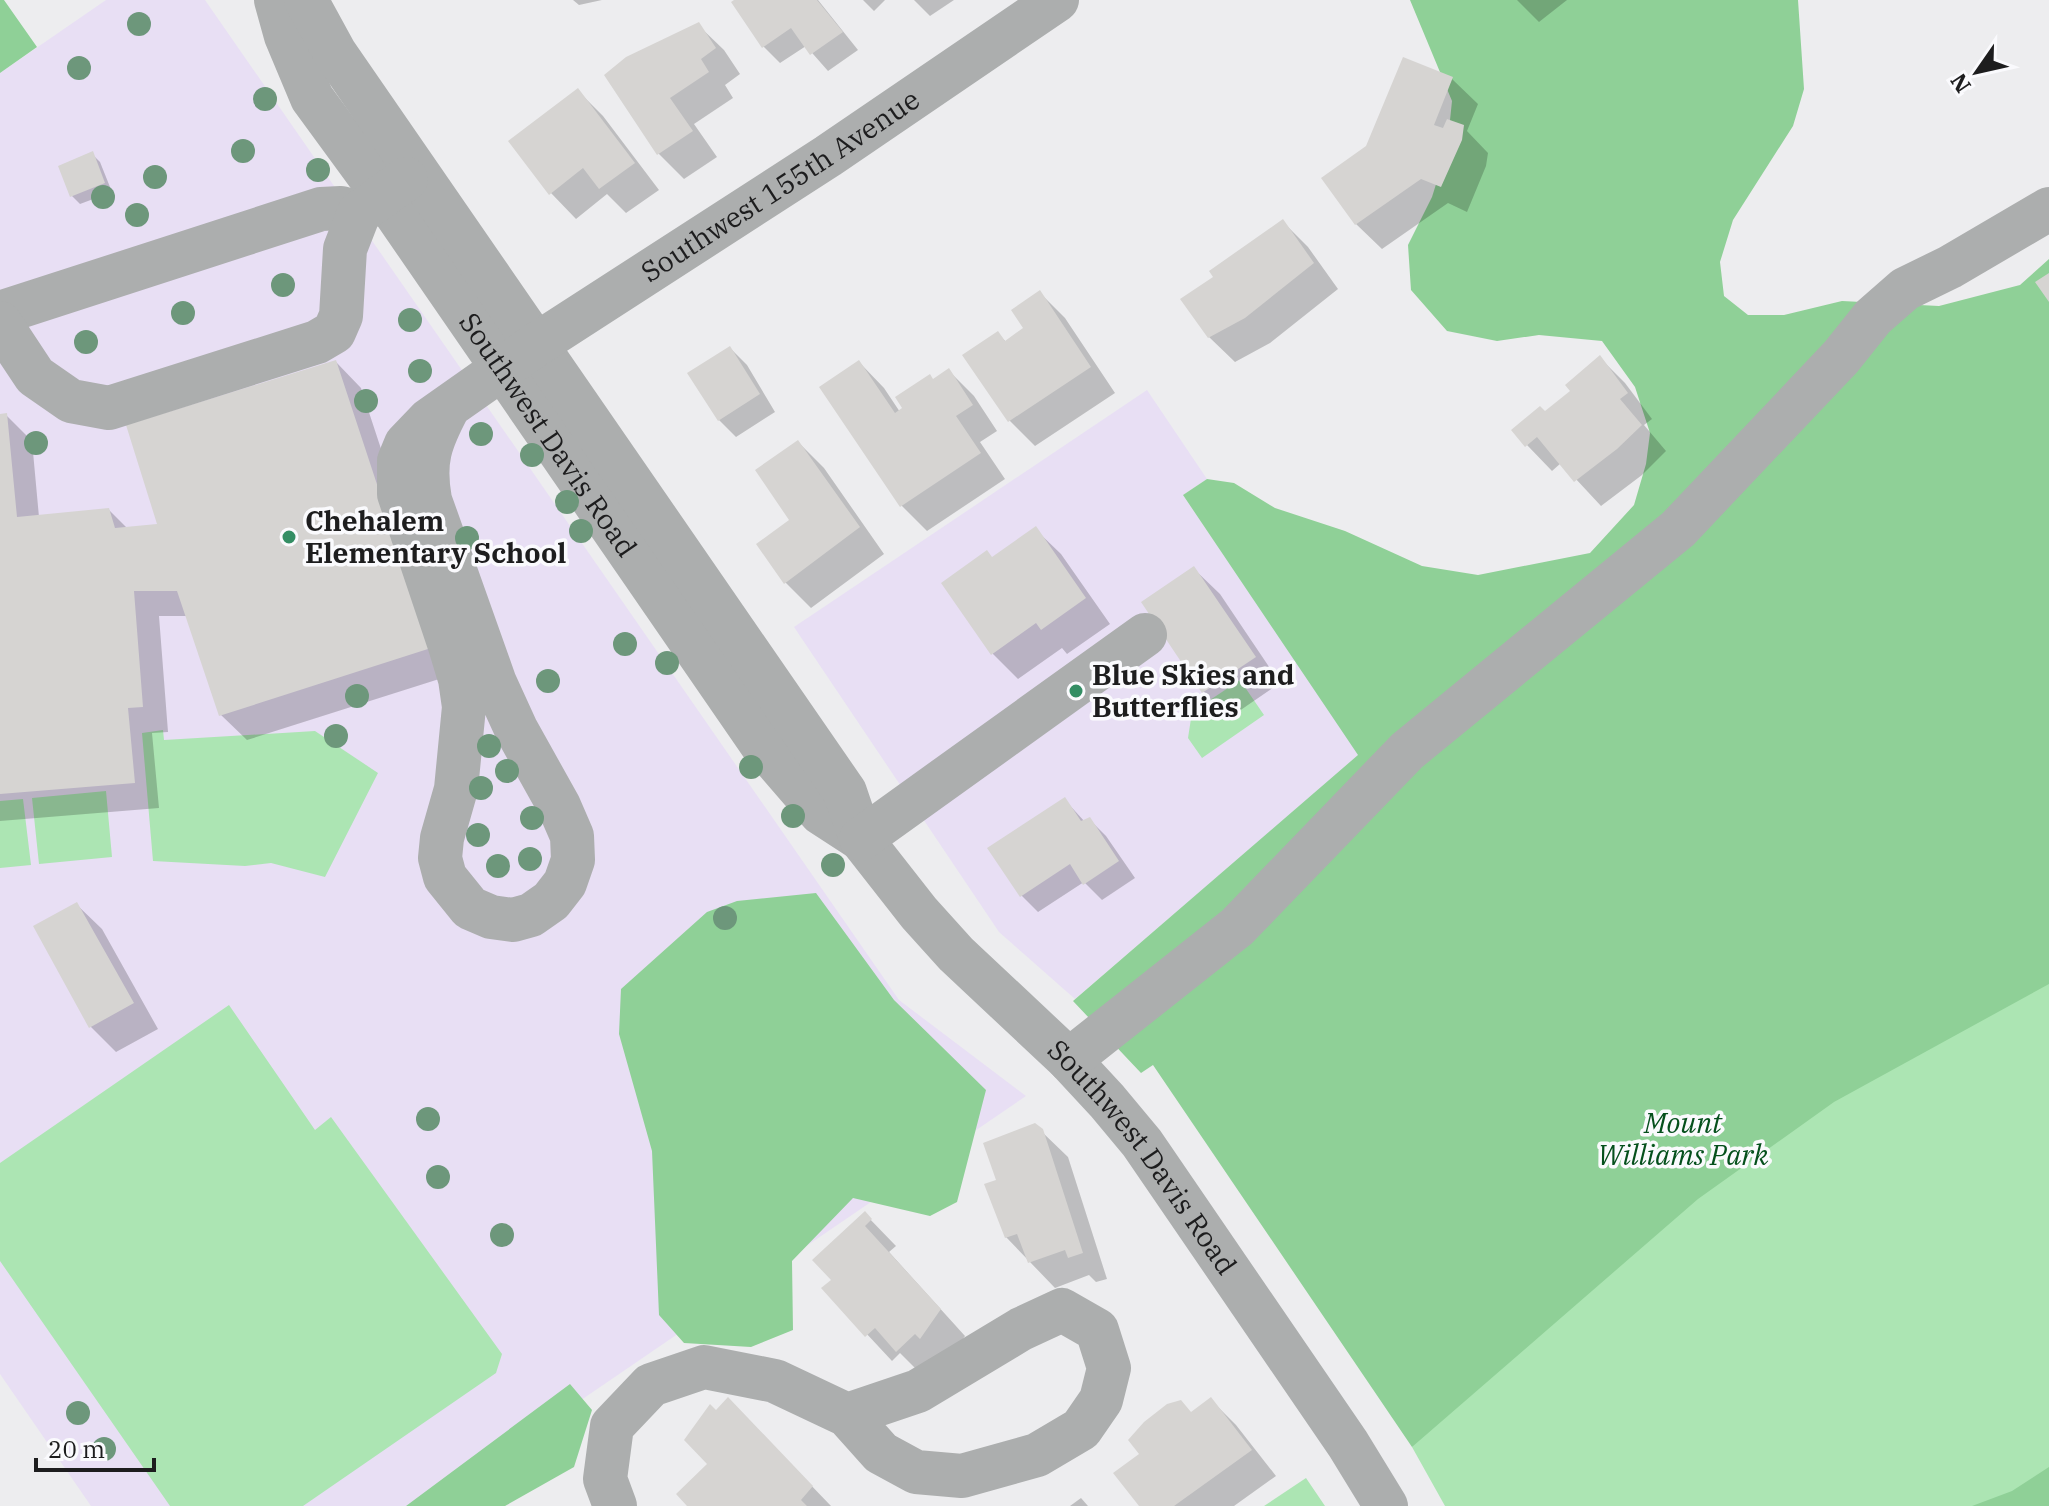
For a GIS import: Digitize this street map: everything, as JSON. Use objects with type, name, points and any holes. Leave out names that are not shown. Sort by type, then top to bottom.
[{"type":"street","name":"Southwest Davis Road","points":[[276,0],[299,70],[312,98],[520,356],[845,792],[861,839],[919,913],[956,954],[1069,1060],[1142,1143],[1348,1444],[1386,1506]]},
{"type":"street","name":"Southwest Davis Road","points":[[306,0],[335,53],[386,193]]},
{"type":"street","name":"Southwest 155th Avenue","points":[[448,408],[428,452],[426,478],[430,500],[495,683],[572,836],[573,860],[565,883],[551,901],[531,915],[513,920],[491,917],[470,908],[445,877],[440,858],[442,838],[456,789],[464,707],[450,646],[399,494],[399,461],[406,444],[429,420],[520,356],[828,156],[1057,0]]},
{"type":"street","points":[[0,313],[321,209],[341,208],[386,193]]},
{"type":"street","points":[[0,323],[35,376],[71,401],[109,408],[317,342],[334,332],[341,316],[345,249],[386,193]]},
{"type":"street","points":[[1069,1060],[1237,927],[1407,751],[1678,529],[1833,366],[1873,317],[1905,289],[1950,267],[2049,209]]},
{"type":"street","points":[[861,839],[1145,635]]},
{"type":"street","points":[[615,1506],[605,1479],[612,1426],[651,1385],[704,1367],[775,1381],[847,1415],[881,1453],[916,1472],[962,1476],[1037,1455],[1081,1429],[1101,1400],[1109,1368],[1097,1330],[1062,1310],[1021,1329],[918,1391],[847,1415]]},
{"type":"shaded area","name":"Chehalem Elementary School","points":[[106,0],[205,0],[899,1000],[1026,1096],[426,1506],[91,1506],[0,1374],[0,73]]},
{"type":"shaded area","name":"Blue Skies and Butterflies","points":[[1147,390],[1207,479],[1183,495],[1359,755],[1075,999],[999,932],[794,627]]},
{"type":"green space","points":[[0,0],[4,0],[37,47],[0,73]]},
{"type":"green space","name":"Mount Williams Park","points":[[1410,0],[1798,0],[1804,89],[1793,126],[1733,220],[1720,262],[1724,296],[1748,315],[1784,315],[1842,301],[1939,306],[2020,285],[2049,259],[2049,984],[1834,1102],[1698,1199],[1412,1447],[1153,1065],[1141,1073],[1073,1001],[1358,755],[1183,495],[1207,479],[1234,483],[1275,508],[1345,531],[1422,566],[1478,575],[1590,553],[1634,505],[1646,464],[1650,433],[1635,387],[1602,341],[1539,335],[1497,341],[1447,331],[1411,290],[1408,245],[1432,197],[1447,149],[1452,101]]},
{"type":"green space","name":"Mount Williams Park","points":[[2049,437],[2049,1506],[1445,1506],[1412,1447]]},
{"type":"green space","points":[[1240,680],[1264,715],[1202,758],[1188,738],[1192,712]]},
{"type":"green space","points":[[163,730],[164,740],[315,731],[378,773],[325,877],[271,863],[245,866],[153,861],[142,733]]},
{"type":"green space","points":[[106,791],[112,857],[39,864],[32,798]]},
{"type":"green space","points":[[23,799],[31,865],[0,868],[0,801]]},
{"type":"green space","points":[[816,893],[894,1000],[986,1090],[957,1202],[930,1216],[853,1198],[792,1261],[793,1330],[751,1347],[684,1343],[659,1315],[652,1151],[619,1034],[621,989],[707,912],[737,901]]},
{"type":"green space","points":[[229,1005],[315,1130],[331,1117],[502,1354],[496,1373],[303,1506],[170,1506],[0,1261],[0,1163]]},
{"type":"green space","points":[[570,1384],[592,1410],[574,1467],[505,1506],[406,1506]]},
{"type":"green space","points":[[2049,1467],[2049,1506],[1972,1506],[2012,1491]]},
{"type":"green space","points":[[1306,1478],[1325,1506],[1264,1506]]},
{"type":"building","points":[[817,0],[843,32],[810,55],[791,28],[762,48],[731,2]]},
{"type":"building","points":[[699,22],[716,48],[701,59],[709,72],[670,98],[693,131],[657,155],[604,75],[626,57]]},
{"type":"building","points":[[1403,57],[1453,77],[1434,125],[1443,128],[1447,119],[1464,125],[1462,140],[1441,187],[1421,179],[1355,225],[1321,178],[1366,146]]},
{"type":"building","points":[[578,88],[635,163],[599,189],[583,168],[549,195],[508,141]]},
{"type":"building","points":[[93,151],[105,183],[70,197],[58,166]]},
{"type":"building","points":[[1283,219],[1314,263],[1245,318],[1208,338],[1180,299],[1213,277],[1209,271]]},
{"type":"building","points":[[2049,273],[2049,302],[2035,282]]},
{"type":"building","points":[[1040,290],[1091,367],[1008,422],[962,355],[998,331],[1005,341],[1023,328],[1011,310]]},
{"type":"building","points":[[730,346],[760,394],[718,421],[687,373]]},
{"type":"building","points":[[1600,355],[1628,393],[1620,399],[1642,425],[1574,482],[1537,437],[1525,447],[1511,430],[1540,406],[1545,411],[1570,391],[1565,385]]},
{"type":"building","points":[[336,360],[431,648],[219,716],[177,591],[134,591],[143,707],[128,708],[135,783],[0,794],[0,414],[7,413],[17,517],[109,508],[115,528],[157,524],[126,425]]},
{"type":"building","points":[[859,360],[895,413],[902,408],[895,397],[930,374],[933,379],[949,368],[973,405],[956,416],[981,453],[900,507],[819,387]]},
{"type":"building","points":[[798,440],[860,527],[784,584],[756,544],[789,520],[755,470]]},
{"type":"building","points":[[1036,526],[1086,598],[1041,630],[1036,623],[991,655],[941,583],[987,550],[992,557]]},
{"type":"building","points":[[1194,566],[1256,657],[1202,693],[1141,602]]},
{"type":"building","points":[[1065,797],[1081,821],[1090,817],[1119,861],[1083,885],[1070,864],[1020,897],[987,848]]},
{"type":"building","points":[[77,902],[134,1003],[89,1028],[33,926]]},
{"type":"building","points":[[1035,1123],[1043,1129],[1083,1253],[1068,1258],[1065,1250],[1028,1263],[1017,1234],[1005,1238],[984,1184],[996,1180],[983,1143]]},
{"type":"building","points":[[865,1211],[872,1219],[865,1226],[941,1309],[920,1339],[915,1334],[896,1352],[875,1328],[865,1337],[821,1288],[831,1280],[812,1260]]},
{"type":"building","points":[[728,1397],[813,1486],[801,1500],[807,1506],[687,1506],[676,1494],[707,1464],[684,1440],[710,1404],[716,1410]]},
{"type":"building","points":[[1211,1397],[1252,1450],[1174,1506],[1139,1506],[1113,1473],[1139,1454],[1128,1440],[1167,1404],[1181,1400],[1191,1412]]},
{"type":"place","name":"Chehalem Elementary School","points":[[289,537]]},
{"type":"place","name":"Blue Skies and Butterflies","points":[[1076,691]]}]
